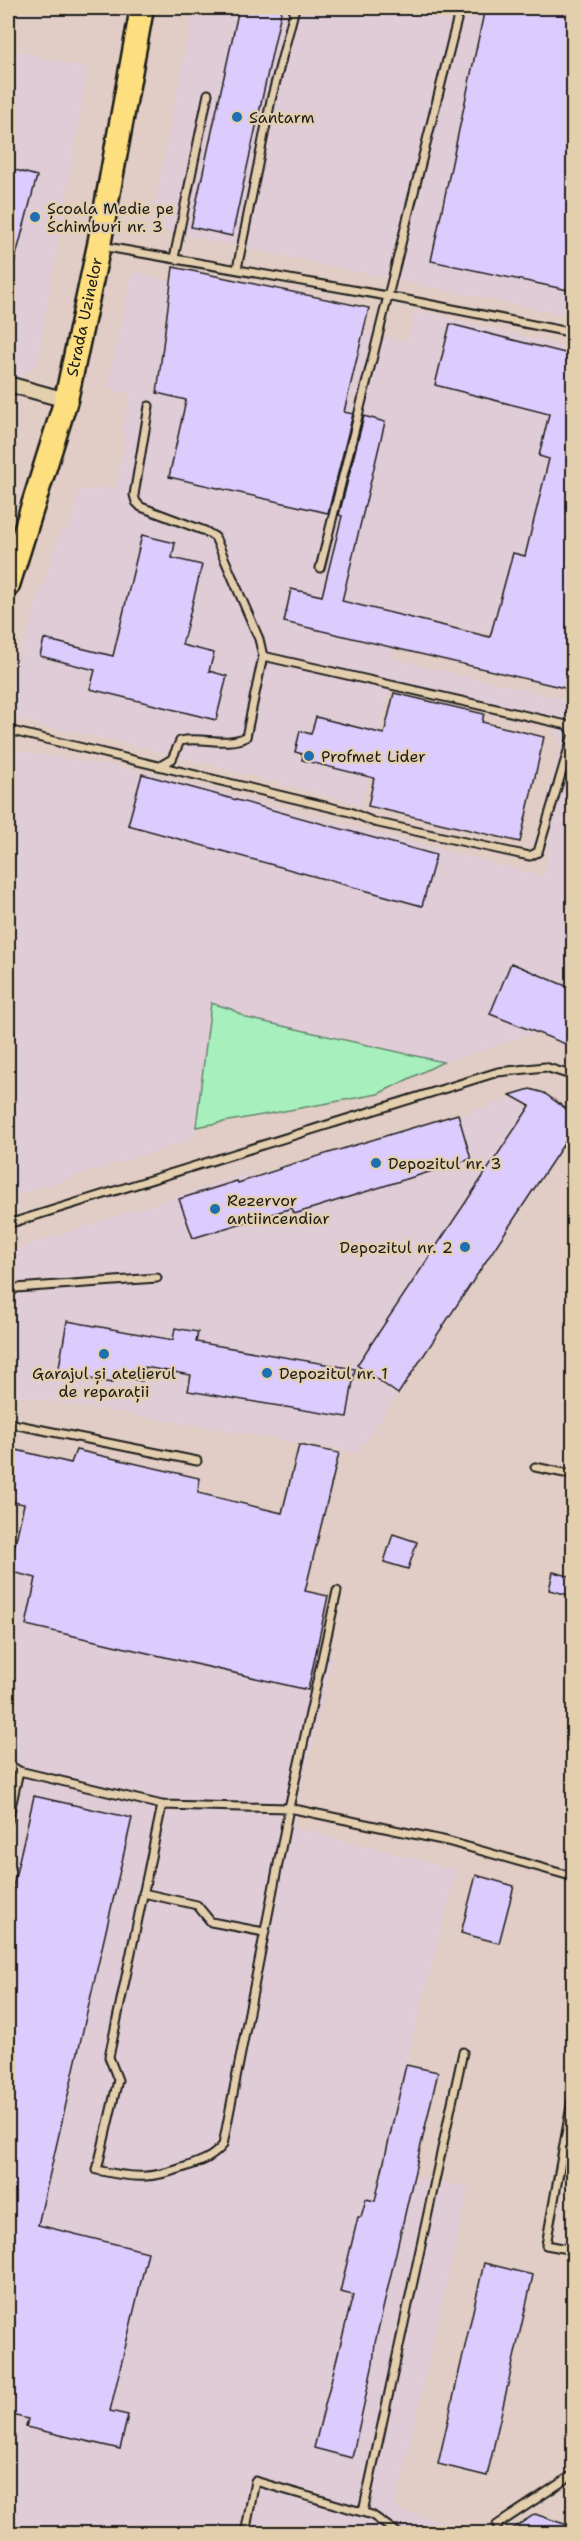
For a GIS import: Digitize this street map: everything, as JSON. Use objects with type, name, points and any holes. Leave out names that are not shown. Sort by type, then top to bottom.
[{"type":"main road","name":"Strada Uzinelor","points":[[8,585],[66,400],[99,245],[142,8]]},
{"type":"street","points":[[8,384],[66,400]]},
{"type":"lane","points":[[237,269],[271,100],[295,8]]},
{"type":"lane","points":[[320,568],[460,8]]},
{"type":"lane","points":[[174,258],[208,94]]},
{"type":"lane","points":[[99,245],[387,296],[573,333]]},
{"type":"lane","points":[[149,406],[134,495],[136,502],[141,507],[205,531],[215,537],[259,639],[263,656],[246,737],[235,743],[190,739],[180,741],[172,759],[160,766]]},
{"type":"lane","points":[[8,730],[350,812],[374,822],[531,856],[538,852],[573,734],[567,725],[263,656]]},
{"type":"lane","points":[[8,1224],[498,1072],[545,1067],[573,1076]]},
{"type":"lane","points":[[8,1294],[16,1288],[157,1278]]},
{"type":"lane","points":[[8,1423],[198,1461]]},
{"type":"lane","points":[[535,1467],[573,1476]]},
{"type":"lane","points":[[162,1805],[109,2057],[118,2080],[97,2170],[124,2176],[159,2177],[207,2159],[223,2145],[264,1932],[337,1592]]},
{"type":"lane","points":[[8,1764],[19,1771],[162,1805],[290,1808],[447,1841],[573,1877]]},
{"type":"lane","points":[[8,1821],[19,1771]]},
{"type":"lane","points":[[143,1893],[197,1905],[212,1922],[264,1932]]},
{"type":"lane","points":[[363,2512],[463,2052]]},
{"type":"lane","points":[[573,2089],[546,2245],[573,2250]]},
{"type":"lane","points":[[497,2525],[573,2474]]},
{"type":"lane","points":[[245,2534],[255,2481],[372,2515],[399,2534]]},
{"type":"shaded area","points":[[193,8],[573,8],[573,317],[150,228]]},
{"type":"shaded area","name":"Școala Medie pe Schimburi nr. 3","points":[[8,48],[88,69],[37,365],[18,380],[8,377]]},
{"type":"shaded area","points":[[132,271],[407,342],[415,310],[573,348],[573,654],[400,614],[391,658],[573,701],[573,1050],[537,1033],[443,1062],[247,1018],[231,1009],[212,1003],[194,1139],[8,1198],[8,749],[142,771],[543,876],[550,849],[528,844],[538,837],[561,742],[550,725],[390,688],[362,805],[131,745],[8,718],[8,691],[61,528],[70,529],[79,489],[97,490],[97,487],[115,490],[125,437],[121,436],[130,394],[107,388]]},
{"type":"shaded area","points":[[530,1089],[540,1092],[573,1114],[573,1130],[358,1453],[8,1394],[8,1252],[249,1172],[251,1177],[514,1098],[518,1093]]},
{"type":"shaded area","points":[[8,1571],[333,1656],[293,1827],[457,1870],[406,2065],[382,2171],[469,2187],[395,2509],[469,2528],[478,2533],[8,2534]]},
{"type":"green space","points":[[211,1003],[231,1009],[247,1018],[443,1062],[378,1094],[196,1127]]},
{"type":"building","name":"Santarm","points":[[239,8],[282,8],[232,236],[191,227]]},
{"type":"building","points":[[485,8],[573,8],[573,291],[431,261]]},
{"type":"building","points":[[8,168],[37,176],[12,271],[8,271]]},
{"type":"building","points":[[173,267],[369,308],[344,412],[353,414],[328,513],[169,477],[186,400],[157,393]]},
{"type":"building","points":[[450,324],[573,355],[573,690],[284,622],[291,589],[322,596],[342,516],[339,515],[364,416],[385,422],[342,601],[490,637],[513,553],[525,556],[549,459],[539,456],[549,414],[435,385]]},
{"type":"building","points":[[142,535],[175,543],[172,558],[202,565],[182,645],[214,653],[209,671],[227,676],[216,720],[90,689],[95,670],[40,656],[44,639],[113,656]]},
{"type":"building","points":[[394,693],[484,714],[482,722],[544,737],[520,842],[368,806],[374,778],[302,760],[303,754],[295,752],[300,731],[311,734],[316,717],[384,734]]},
{"type":"building","points":[[142,774],[436,855],[422,906],[128,825]]},
{"type":"building","points":[[511,963],[573,989],[573,1047],[490,1014]]},
{"type":"building","name":"Depozitul nr. 2","points":[[530,1089],[544,1093],[573,1114],[573,1130],[398,1394],[357,1365],[530,1106],[510,1095]]},
{"type":"building","name":"Depozitul nr. 3","points":[[458,1114],[471,1159],[294,1214],[292,1208],[193,1238],[179,1199],[237,1181],[238,1183],[279,1168]]},
{"type":"building","name":"Depozitul nr. 1","points":[[67,1321],[173,1340],[175,1328],[198,1332],[196,1342],[355,1369],[347,1417],[188,1391],[191,1375],[145,1367],[142,1381],[113,1375],[112,1383],[58,1373]]},
{"type":"building","points":[[299,1445],[339,1453],[305,1591],[328,1596],[308,1690],[26,1625],[36,1578],[8,1571],[8,1547],[14,1549],[24,1504],[8,1501],[8,1448],[71,1463],[76,1450],[199,1478],[198,1493],[282,1513]]},
{"type":"building","points":[[393,1534],[417,1542],[408,1569],[384,1562]]},
{"type":"building","points":[[553,1572],[573,1577],[573,1596],[549,1590]]},
{"type":"building","points":[[34,1796],[132,1818],[38,2225],[148,2252],[110,2411],[128,2415],[120,2449],[26,2427],[28,2419],[8,2414],[8,1908]]},
{"type":"building","points":[[476,1875],[514,1886],[499,1943],[461,1933]]},
{"type":"building","points":[[406,2065],[438,2072],[375,2343],[373,2364],[352,2458],[314,2448],[353,2295],[340,2292],[358,2217],[361,2217],[366,2199],[375,2201]]},
{"type":"building","points":[[484,2263],[533,2275],[487,2476],[438,2464]]},
{"type":"building","points":[[535,2514],[573,2527],[573,2534],[504,2534]]},
{"type":"place","name":"Santarm","points":[[237,117]]},
{"type":"place","name":"Școala Medie pe Schimburi nr. 3","points":[[35,217]]},
{"type":"place","name":"Profmet Lider","points":[[309,756]]},
{"type":"place","name":"Depozitul nr. 3","points":[[376,1163]]},
{"type":"place","name":"Rezervor antiincendiar","points":[[215,1209]]},
{"type":"place","name":"Depozitul nr. 2","points":[[465,1247]]},
{"type":"place","name":"Garajul și atelierul de reparații","points":[[104,1354]]},
{"type":"place","name":"Depozitul nr. 1","points":[[267,1373]]}]
